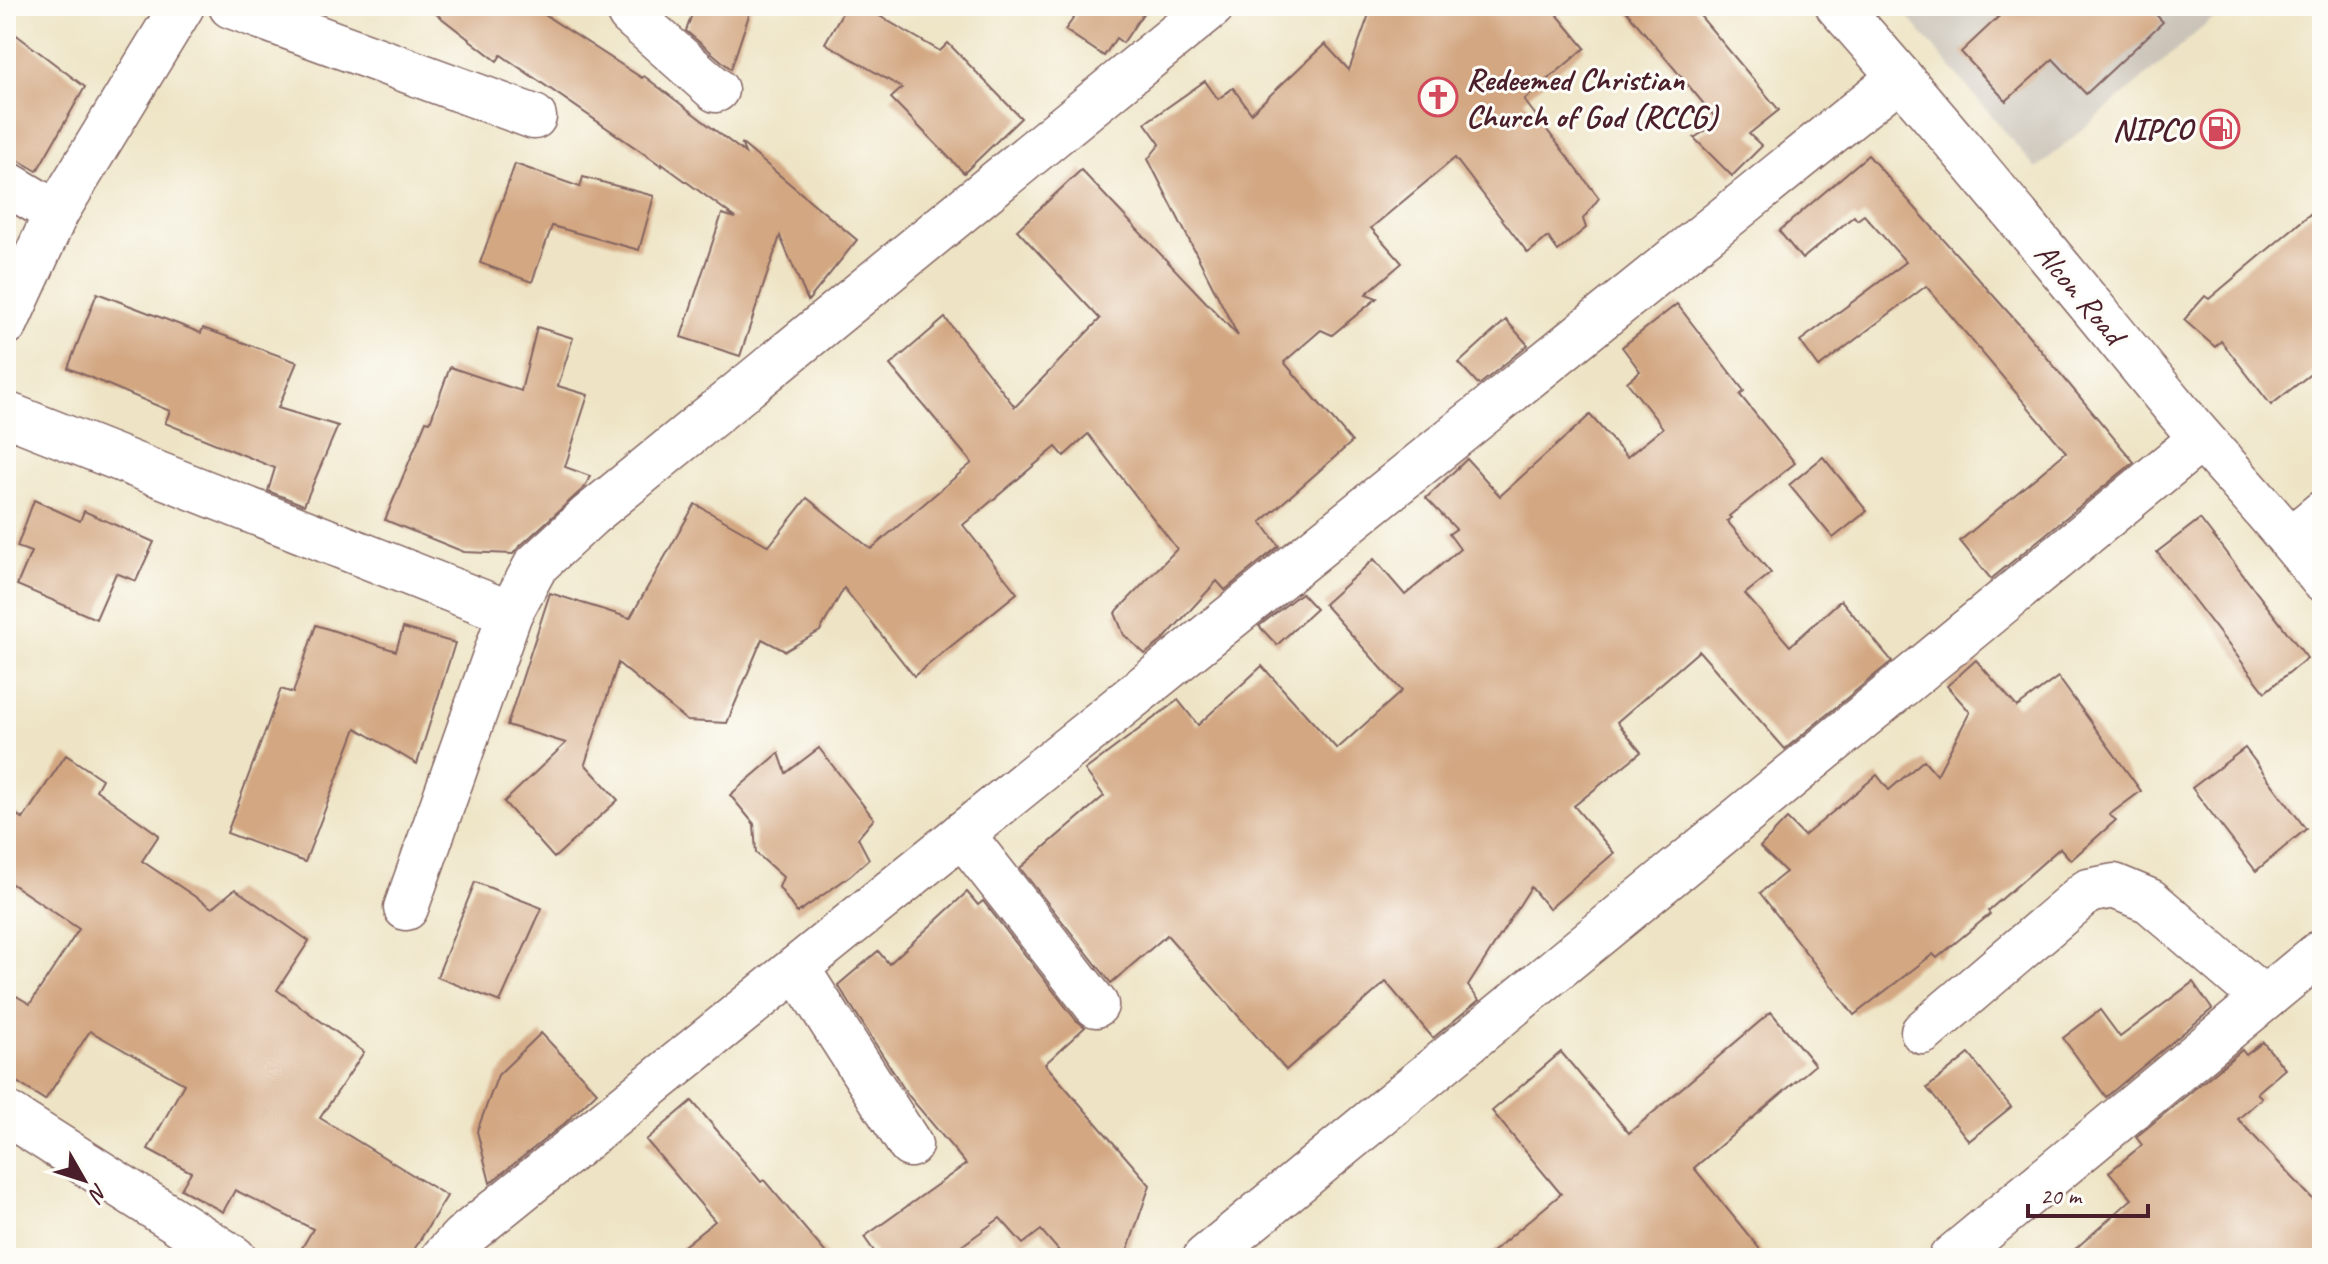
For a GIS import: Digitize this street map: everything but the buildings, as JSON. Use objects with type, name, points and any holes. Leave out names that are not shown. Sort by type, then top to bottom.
[{"type":"street","points":[[6,323],[56,213],[182,6]]},
{"type":"street","points":[[231,6],[534,117]]},
{"type":"street","points":[[626,6],[630,14],[716,90]]},
{"type":"street","points":[[406,908],[510,613],[536,565],[580,523],[1212,6]]},
{"type":"street","name":"Alcon Road","points":[[1838,6],[2201,439],[2307,526],[2322,579]]},
{"type":"street","points":[[443,1258],[463,1237],[1900,77]]},
{"type":"street","points":[[6,183],[56,213]]},
{"type":"street","points":[[6,414],[510,613]]},
{"type":"street","points":[[1205,1258],[2201,439]]},
{"type":"street","points":[[962,834],[1096,1005]]},
{"type":"street","points":[[1923,1032],[2088,891],[2114,886],[2150,901],[2264,999]]},
{"type":"street","points":[[1951,1258],[2322,951]]},
{"type":"street","points":[[797,968],[910,1145]]},
{"type":"street","points":[[6,1113],[234,1258]]},
{"type":"shaded area","points":[[1899,6],[2228,6],[2036,169]]},
{"type":"place","name":"Redeemed Christian Church of God (RCCG)","points":[[1438,97]]},
{"type":"place","name":"NIPCO","points":[[2220,129]]}]
